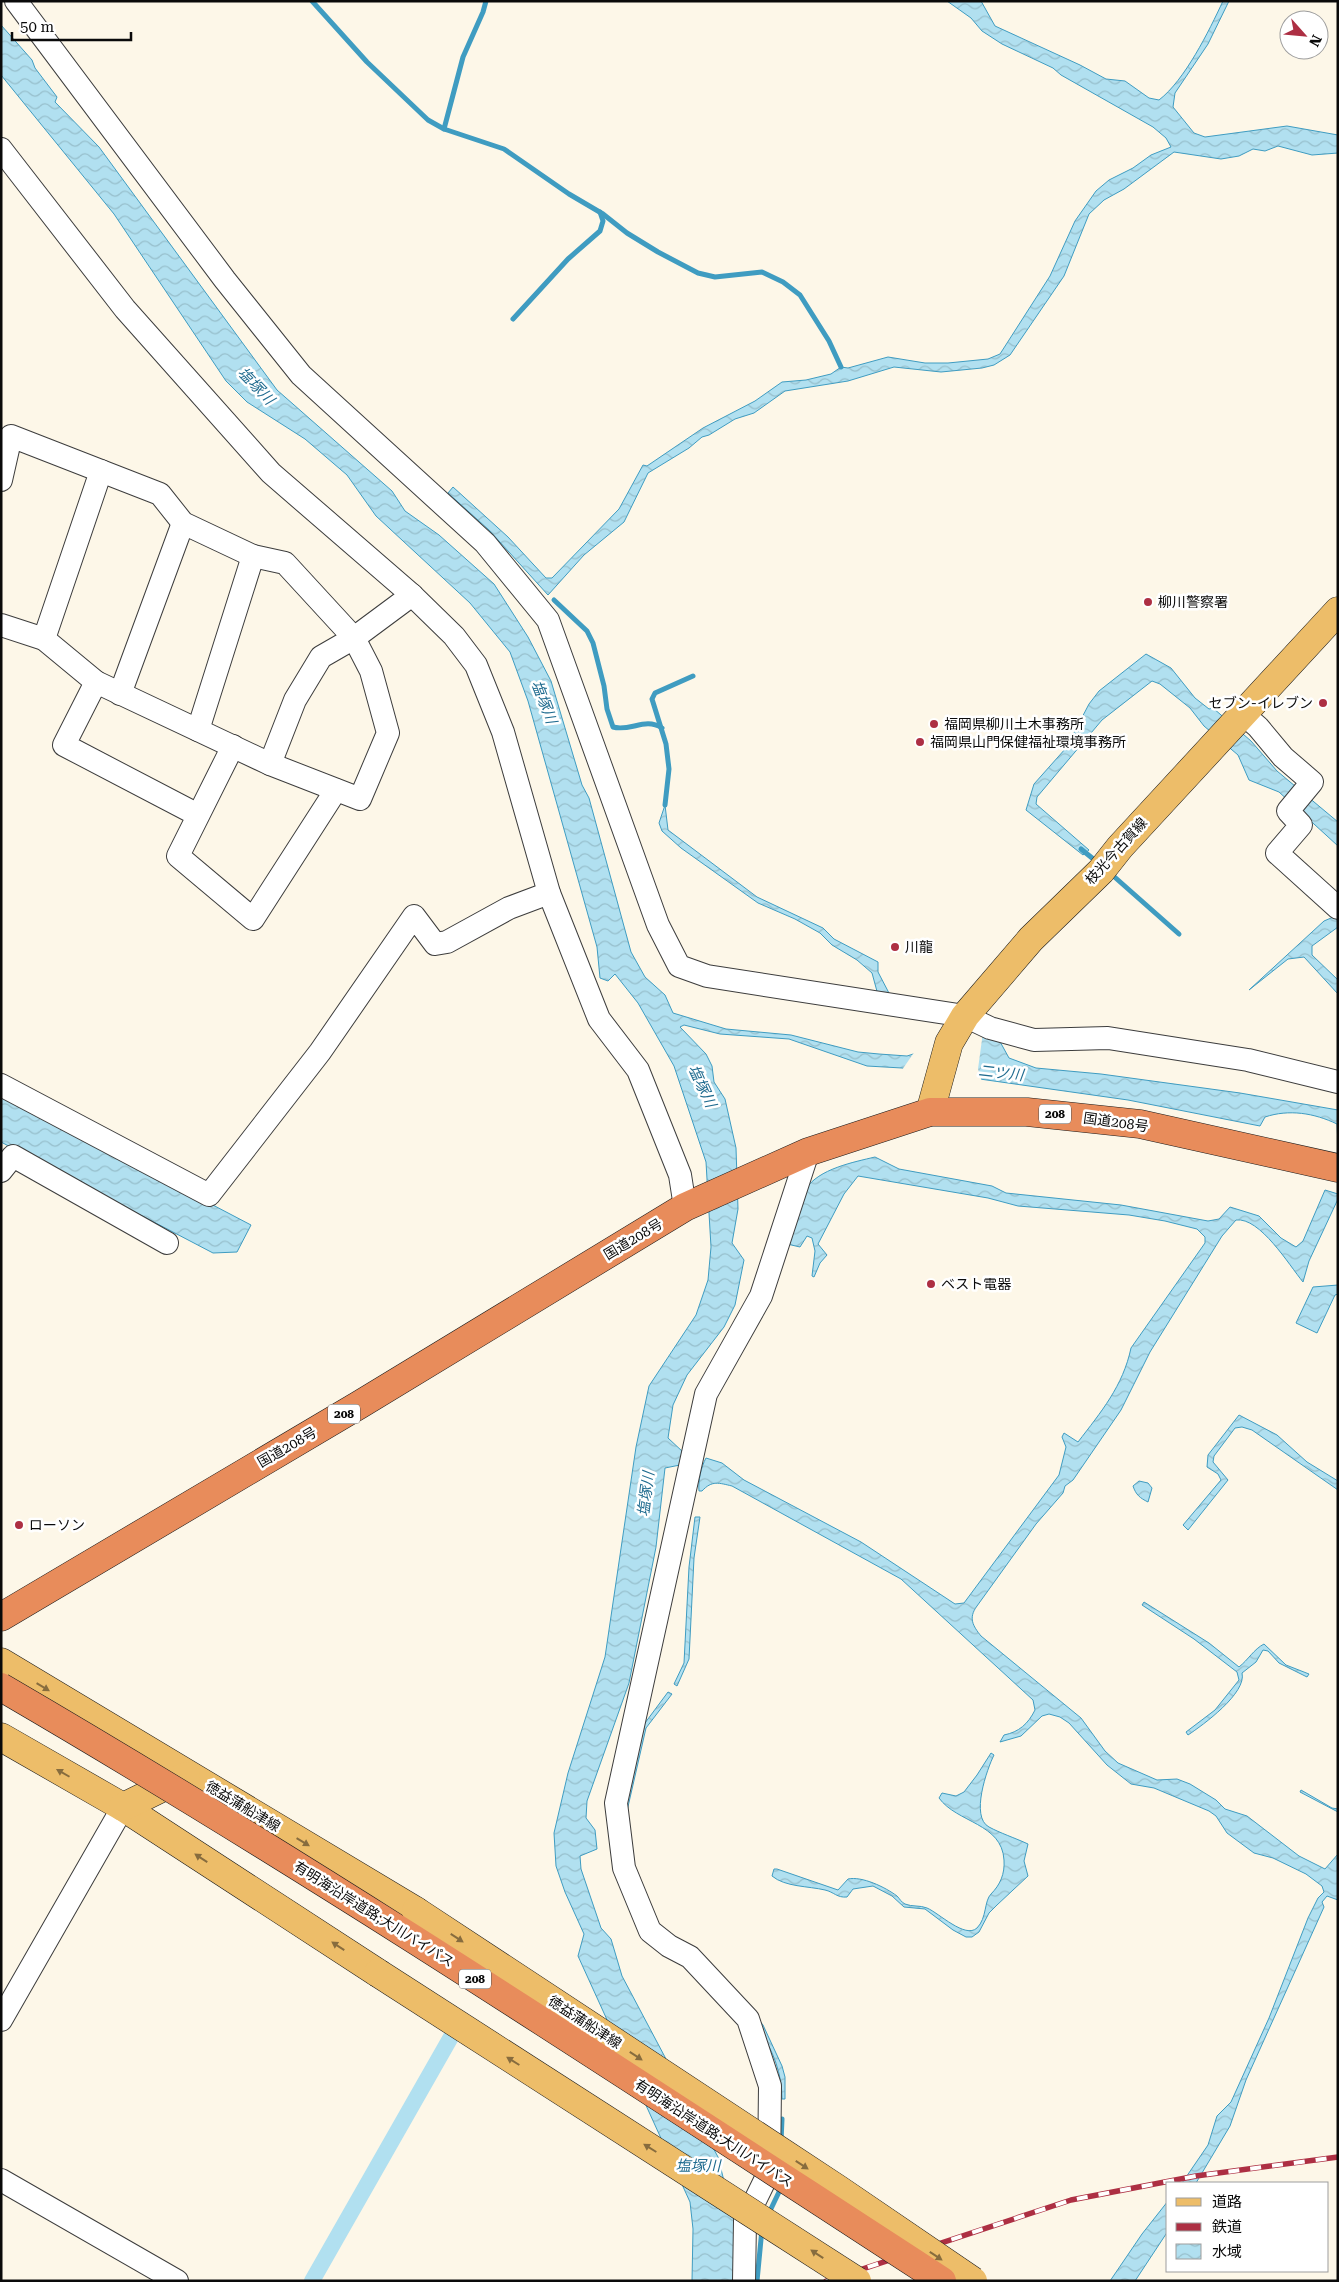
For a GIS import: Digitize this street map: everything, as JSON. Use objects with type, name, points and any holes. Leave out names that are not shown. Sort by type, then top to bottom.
[{"type":"highway","name":"国道208号","points":[[1,1618],[368,1400],[685,1207],[808,1152],[930,1112],[1027,1112],[1140,1124],[1338,1168]]},
{"type":"highway","name":"有明海沿岸道路;大川バイパス","points":[[1,1687],[136,1766],[377,1916],[942,2281]]},
{"type":"main road","name":"枝光今古賀線","points":[[930,1112],[949,1043],[961,1022],[1031,939],[1105,866],[1120,847],[1338,611]]},
{"type":"main road","name":"徳益蒲船津線","points":[[1,1662],[416,1911],[838,2189],[973,2281]]},
{"type":"main road","points":[[1,1737],[123,1807],[857,2281]]},
{"type":"main road","name":"徳益蒲船津線","points":[[123,1807],[190,1774]]},
{"type":"street","points":[[16,1],[225,280],[301,375],[485,543],[548,620],[658,925],[679,966],[707,976],[961,1022],[1034,1040],[1108,1038],[1248,1060],[1338,1082]]},
{"type":"street","points":[[1,148],[125,309],[271,473],[412,595],[454,636],[476,665],[503,732],[549,893],[599,1019],[638,1070],[680,1175],[685,1207]]},
{"type":"street","points":[[1,480],[12,436],[160,494],[183,523],[253,556],[285,563],[354,638],[371,671],[388,733],[360,799],[270,764],[120,694],[96,682],[44,639],[1,625]]},
{"type":"street","points":[[44,639],[102,471]]},
{"type":"street","points":[[120,694],[183,523]]},
{"type":"street","points":[[198,730],[253,556]]},
{"type":"street","points":[[270,764],[295,700],[321,657],[354,638],[412,595]]},
{"type":"street","points":[[96,682],[64,746],[198,815]]},
{"type":"street","points":[[1232,726],[1258,727],[1283,757],[1312,782],[1288,811],[1300,825],[1277,853],[1338,908]]},
{"type":"street","points":[[233,746],[178,856],[253,919],[336,790]]},
{"type":"street","points":[[1,1085],[209,1195],[320,1052],[414,916],[435,944],[447,942],[509,908],[549,893]]},
{"type":"street","points":[[744,2281],[745,2221],[769,2172],[770,2086],[748,2020],[690,1956],[670,1946],[650,1931],[624,1868],[616,1803],[706,1394],[761,1296],[808,1152]]},
{"type":"street","points":[[5,1159],[167,1243]]},
{"type":"street","points":[[1,2020],[123,1807]]},
{"type":"street","points":[[1,2180],[177,2281]]},
{"type":"water","points":[[947,1],[981,1],[995,26],[1106,79],[1125,81],[1149,98],[1159,100],[1169,91],[1187,68],[1223,1],[1229,1],[1208,44],[1175,93],[1173,107],[1194,133],[1205,137],[1287,126],[1338,135],[1338,153],[1312,155],[1278,146],[1265,151],[1253,149],[1239,156],[1221,159],[1174,152],[1124,189],[1104,200],[1089,214],[1064,276],[1010,355],[994,365],[982,368],[941,372],[894,367],[848,381],[785,391],[754,413],[735,419],[709,435],[702,437],[689,448],[648,473],[624,522],[584,555],[548,595],[489,530],[448,493],[453,487],[508,537],[546,578],[552,578],[619,509],[643,465],[647,466],[703,428],[755,401],[782,382],[806,380],[831,374],[841,367],[848,368],[888,357],[925,363],[948,363],[988,359],[1000,354],[1050,276],[1075,221],[1096,191],[1109,180],[1133,168],[1151,155],[1171,147],[1166,138],[1153,127],[1061,75],[1053,68],[1002,44],[982,31],[971,18]]},
{"type":"water","name":"塩塚川","points":[[1,25],[32,60],[35,68],[57,97],[55,102],[99,147],[277,390],[392,491],[405,511],[439,535],[494,584],[528,637],[551,681],[582,785],[589,798],[631,952],[645,977],[665,995],[673,1013],[726,1029],[791,1035],[858,1052],[879,1054],[907,1056],[970,1036],[998,1038],[1009,1058],[1036,1068],[1101,1074],[1240,1093],[1338,1110],[1338,1144],[1337,1124],[1301,1113],[1283,1113],[1265,1117],[1260,1126],[1128,1100],[902,1068],[867,1066],[789,1039],[720,1034],[684,1025],[680,1027],[706,1054],[712,1066],[714,1082],[725,1099],[736,1148],[738,1209],[732,1243],[744,1260],[735,1305],[724,1327],[687,1375],[673,1405],[668,1438],[683,1452],[680,1465],[665,1468],[656,1547],[629,1683],[587,1801],[586,1818],[595,1830],[597,1849],[580,1856],[581,1869],[601,1928],[611,1939],[622,1976],[718,2157],[734,2221],[734,2281],[692,2281],[693,2229],[690,2202],[578,1956],[584,1934],[565,1892],[556,1866],[554,1833],[568,1773],[605,1657],[636,1447],[649,1386],[696,1315],[708,1280],[711,1247],[706,1162],[674,1066],[638,1003],[615,974],[608,981],[600,978],[597,947],[528,701],[510,652],[470,603],[376,516],[347,475],[305,439],[247,402],[226,381],[114,214],[1,75]]},
{"type":"water","points":[[1146,654],[1171,668],[1195,698],[1209,709],[1213,708],[1251,741],[1277,771],[1338,822],[1338,846],[1279,792],[1249,780],[1238,755],[1204,726],[1190,708],[1160,684],[1152,681],[1102,720],[1037,797],[1036,804],[1089,850],[1083,855],[1026,810],[1034,784],[1066,748],[1089,704],[1099,691]]},
{"type":"water","points":[[665,805],[668,830],[757,897],[823,928],[834,939],[878,962],[878,972],[890,995],[878,995],[872,973],[857,960],[832,945],[820,933],[795,919],[758,903],[681,848],[662,831],[659,823]]},
{"type":"water","points":[[1338,915],[1338,927],[1312,946],[1312,955],[1338,980],[1338,994],[1304,957],[1288,959],[1249,990],[1324,921]]},
{"type":"water","points":[[1,1094],[251,1225],[237,1252],[213,1253],[1,1142]]},
{"type":"water","points":[[875,1157],[899,1169],[992,1186],[1006,1193],[1121,1205],[1208,1221],[1219,1219],[1230,1207],[1259,1216],[1281,1238],[1296,1247],[1303,1241],[1325,1190],[1338,1194],[1338,1199],[1309,1261],[1303,1282],[1282,1254],[1255,1226],[1245,1221],[1236,1220],[1222,1236],[1150,1352],[1121,1410],[1073,1480],[1065,1486],[1063,1493],[1036,1524],[974,1610],[972,1618],[981,1636],[1081,1718],[1105,1751],[1118,1763],[1157,1780],[1177,1779],[1190,1784],[1216,1800],[1225,1809],[1247,1816],[1299,1856],[1325,1869],[1338,1854],[1338,1900],[1327,1896],[1322,1902],[1324,1907],[1246,2080],[1230,2126],[1197,2182],[1183,2182],[1208,2145],[1217,2116],[1231,2102],[1269,2018],[1308,1918],[1318,1898],[1324,1892],[1322,1886],[1306,1874],[1273,1858],[1254,1853],[1227,1833],[1216,1816],[1209,1811],[1154,1788],[1131,1784],[1107,1765],[1069,1723],[1060,1717],[1049,1714],[1042,1716],[1021,1736],[1000,1742],[1004,1735],[1019,1729],[1029,1719],[1035,1710],[1033,1700],[901,1579],[732,1486],[719,1483],[712,1484],[699,1491],[699,1479],[706,1458],[722,1463],[744,1480],[861,1542],[955,1604],[964,1603],[1059,1475],[1066,1447],[1062,1437],[1064,1433],[1078,1442],[1103,1409],[1123,1374],[1131,1348],[1205,1243],[1205,1237],[1197,1229],[1165,1221],[1129,1215],[1018,1206],[988,1198],[858,1176],[844,1194],[818,1244],[827,1255],[820,1263],[814,1277],[812,1276],[815,1251],[812,1238],[807,1236],[800,1247],[787,1244],[806,1189],[819,1176],[847,1164]]},
{"type":"water","points":[[1338,1285],[1338,1294],[1335,1295],[1317,1333],[1296,1323],[1313,1287]]},
{"type":"water","points":[[1239,1415],[1277,1435],[1307,1462],[1338,1481],[1338,1490],[1252,1430],[1242,1427],[1235,1428],[1214,1456],[1213,1462],[1228,1480],[1188,1530],[1183,1525],[1221,1480],[1218,1474],[1207,1467],[1208,1455]]},
{"type":"water","points":[[1139,1481],[1148,1483],[1152,1488],[1148,1502],[1139,1496],[1134,1489],[1133,1486]]},
{"type":"water","points":[[695,1517],[700,1517],[694,1558],[689,1659],[677,1686],[674,1684],[684,1663],[689,1567]]},
{"type":"water","points":[[1144,1602],[1209,1643],[1239,1667],[1264,1644],[1286,1665],[1309,1674],[1307,1677],[1279,1663],[1268,1651],[1263,1650],[1256,1662],[1242,1673],[1242,1681],[1231,1699],[1188,1735],[1186,1732],[1215,1710],[1239,1680],[1237,1672],[1194,1639],[1142,1605]]},
{"type":"water","points":[[668,1692],[672,1694],[646,1728],[627,1811],[627,1861],[630,1895],[641,1928],[651,1936],[674,1937],[689,1944],[736,1992],[763,2025],[782,2066],[785,2077],[785,2099],[782,2099],[776,2063],[760,2031],[750,2017],[691,1952],[675,1943],[650,1937],[638,1931],[625,1889],[624,1811],[642,1727]]},
{"type":"water","points":[[991,1753],[994,1755],[984,1781],[980,1804],[983,1822],[989,1827],[1028,1844],[1024,1861],[1028,1876],[989,1913],[979,1932],[972,1937],[966,1937],[953,1930],[925,1909],[904,1907],[892,1896],[873,1886],[853,1889],[847,1897],[844,1897],[825,1890],[783,1882],[772,1876],[774,1869],[777,1869],[838,1890],[848,1879],[860,1879],[880,1886],[897,1896],[905,1904],[927,1908],[959,1928],[972,1931],[980,1924],[987,1901],[1003,1875],[1004,1860],[996,1838],[956,1813],[939,1798],[942,1793],[956,1796],[964,1792]]},
{"type":"water","points":[[1301,1790],[1332,1808],[1338,1809],[1338,1812],[1300,1792]]},
{"type":"water","points":[[1166,2204],[1166,2234],[1135,2281],[1110,2281],[1142,2234]]},
{"type":"pier","points":[[976,1032],[983,1032],[978,1069],[982,1082],[902,1070],[915,1051]]},
{"type":"waterway","points":[[312,1],[367,62],[428,120],[444,129],[504,149],[569,194],[603,214],[627,233],[698,273],[715,277],[762,272],[783,282],[800,295],[829,341],[841,367]]},
{"type":"waterway","points":[[444,129],[463,57],[486,1]]},
{"type":"waterway","points":[[513,319],[568,259],[600,231],[603,221],[600,212]]},
{"type":"waterway","points":[[554,600],[587,631],[593,643],[604,686],[607,709],[613,727],[625,728],[650,724],[662,728]]},
{"type":"waterway","points":[[665,805],[669,769],[666,744],[652,699],[655,693],[693,676]]},
{"type":"waterway","points":[[1081,849],[1097,862]]},
{"type":"waterway","points":[[1110,873],[1179,934]]},
{"type":"waterway","points":[[312,2281],[451,2037]]},
{"type":"waterway","points":[[781,2142],[782,2119]]},
{"type":"waterway","points":[[768,2215],[779,2192],[779,2185]]},
{"type":"waterway","points":[[757,2281],[762,2229]]},
{"type":"railway","points":[[826,2281],[1071,2200],[1196,2176],[1338,2157]]},
{"type":"place","name":"柳川警察署","points":[[1148,602]]},
{"type":"place","name":"セブン-イレブン","points":[[1323,703]]},
{"type":"place","name":"福岡県柳川土木事務所","points":[[934,724]]},
{"type":"place","name":"福岡県山門保健福祉環境事務所","points":[[920,742]]},
{"type":"place","name":"川龍","points":[[895,947]]},
{"type":"place","name":"ベスト電器","points":[[931,1284]]},
{"type":"place","name":"ローソン","points":[[19,1525]]},
{"type":"water label","name":"二ツ川","points":[[1001,1073]]}]
